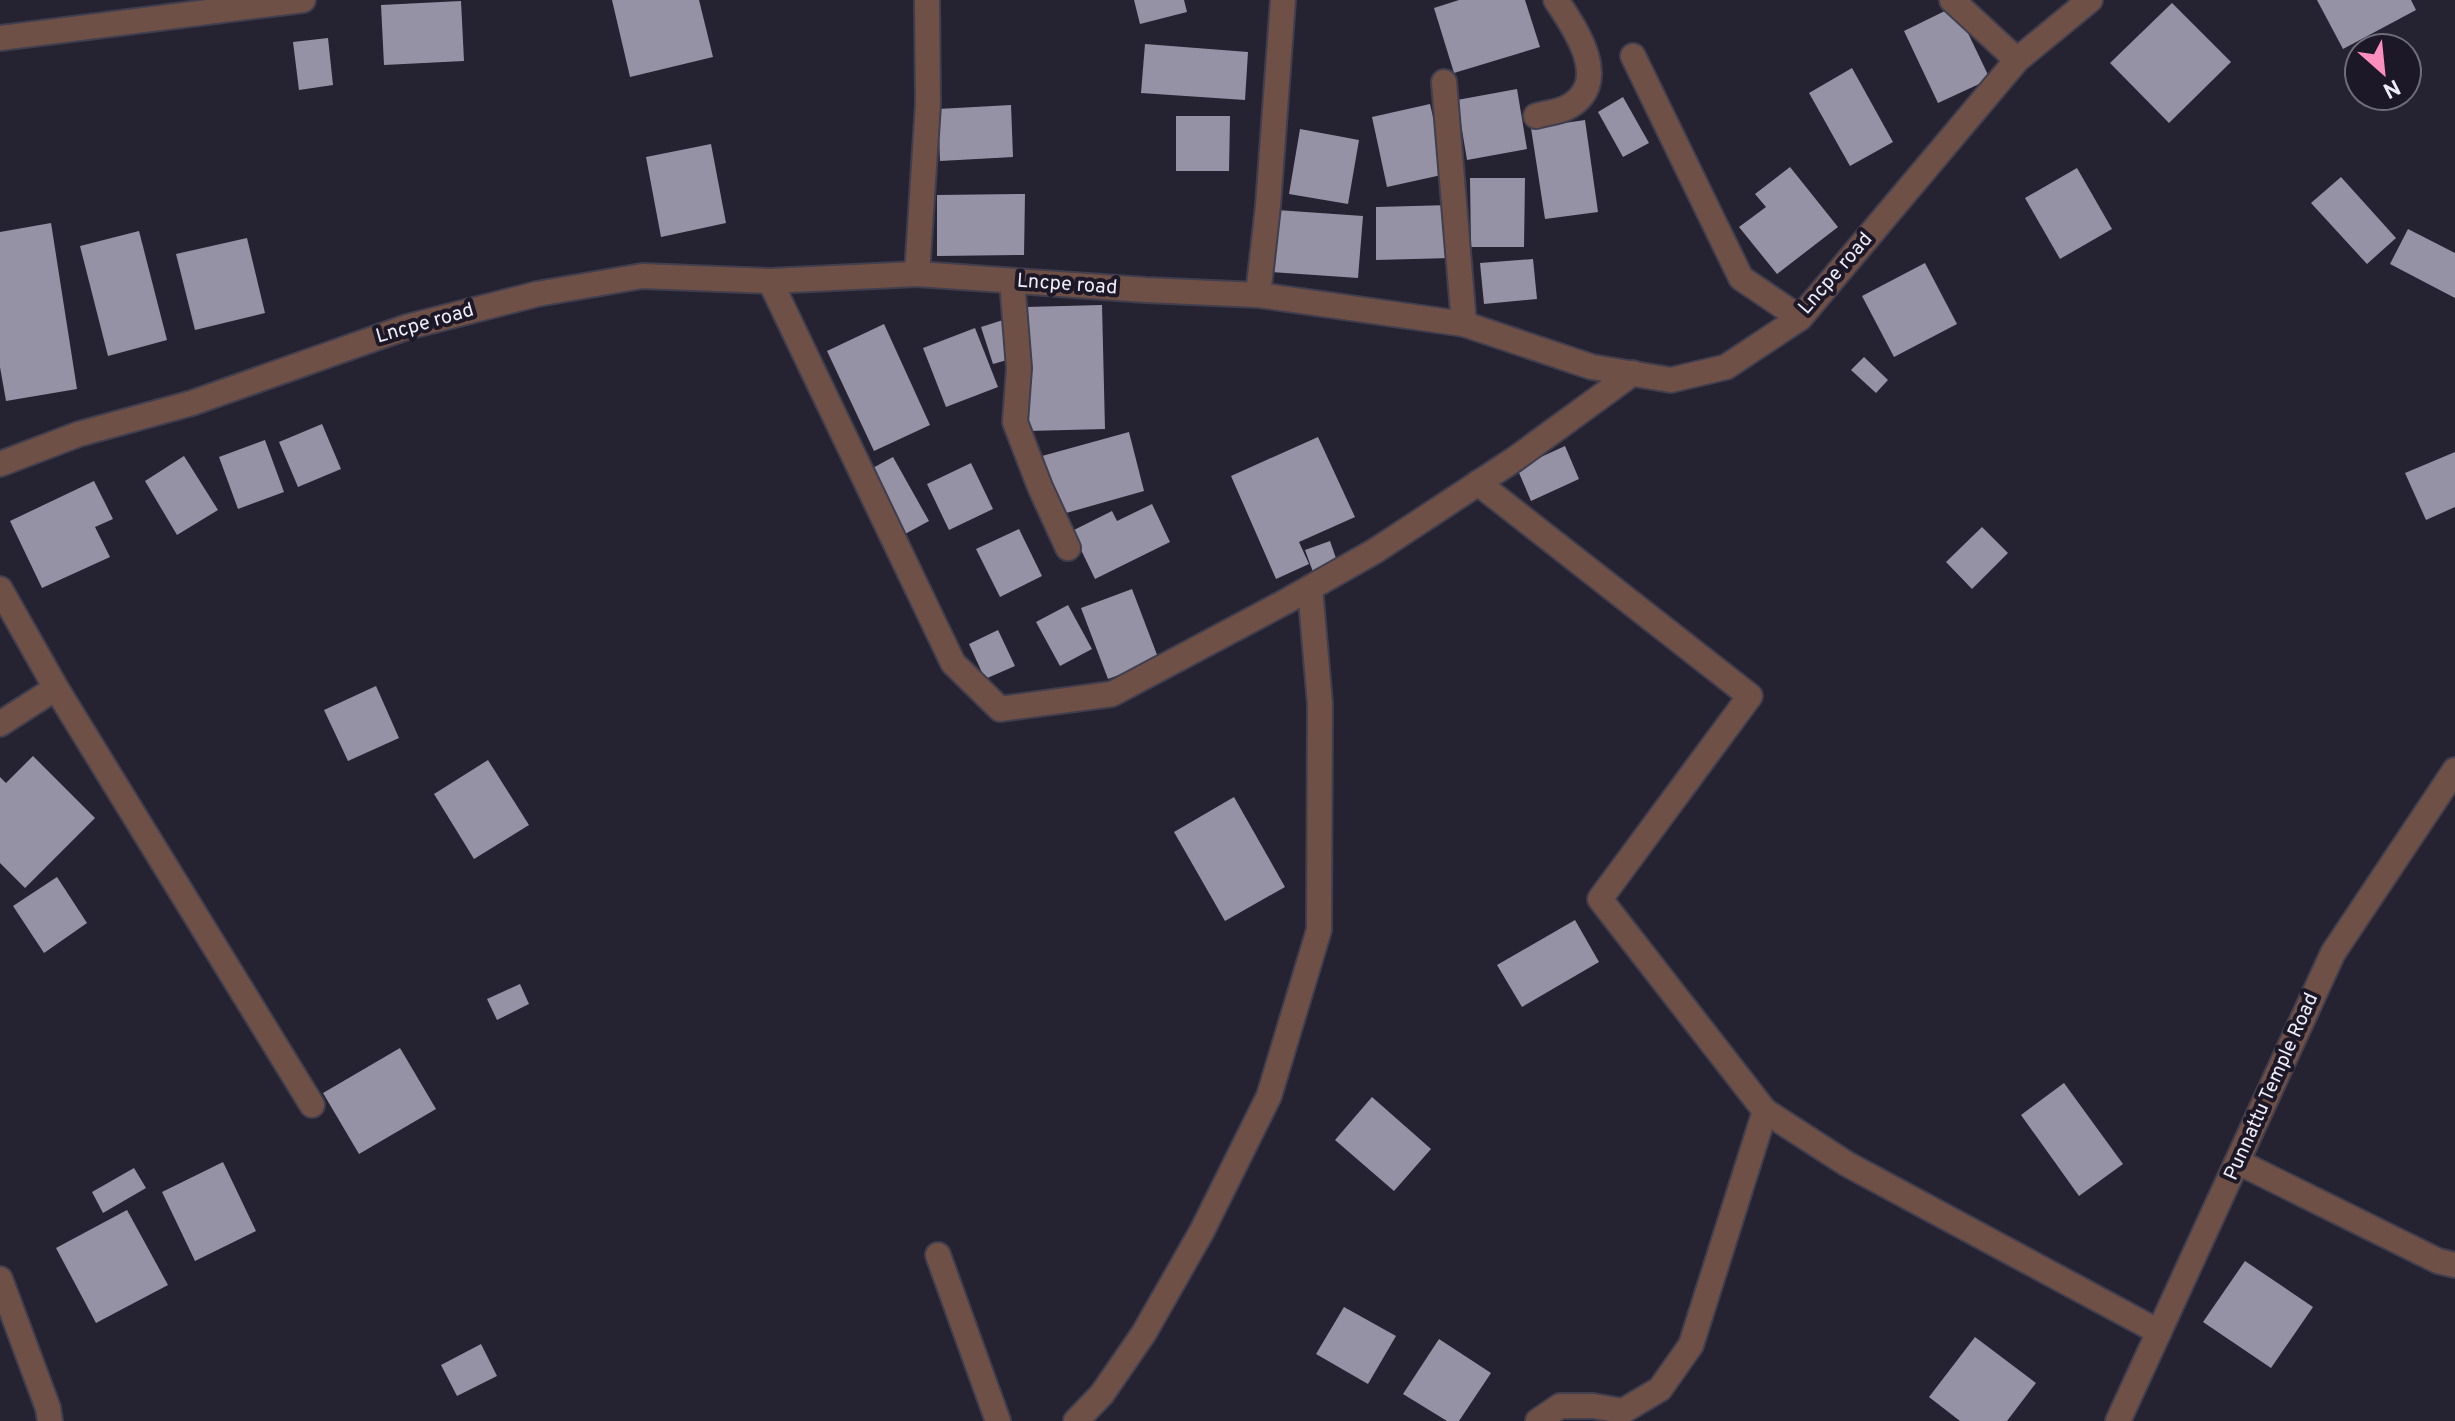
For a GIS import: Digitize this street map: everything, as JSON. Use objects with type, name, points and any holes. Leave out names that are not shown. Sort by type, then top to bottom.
[{"type":"street","points":[[0,38],[303,0]]},
{"type":"street","points":[[917,274],[928,104],[927,0]]},
{"type":"street","points":[[1258,295],[1268,206],[1283,0]]},
{"type":"street","points":[[1536,116],[1567,107],[1582,94],[1590,76],[1586,49],[1556,0]]},
{"type":"street","points":[[1952,0],[2017,60]]},
{"type":"street","name":"Lncpe road","points":[[0,464],[79,434],[192,403],[407,327],[537,294],[642,276],[770,281],[917,274],[1258,295],[1464,324],[1592,367],[1671,380],[1726,367],[1800,318],[2017,60],[2090,0]]},
{"type":"street","points":[[1633,56],[1741,278],[1800,318]]},
{"type":"street","points":[[1444,82],[1464,324]]},
{"type":"street","points":[[770,281],[953,663],[1000,709],[1112,694],[1375,551],[1478,483],[1633,373]]},
{"type":"street","points":[[1012,281],[1019,368],[1015,422],[1068,548]]},
{"type":"street","points":[[1478,483],[1750,696],[1600,899],[1765,1111],[1847,1164],[2159,1332]]},
{"type":"street","points":[[1076,1421],[1102,1394],[1144,1333],[1202,1231],[1269,1096],[1319,930],[1320,704],[1310,588]]},
{"type":"street","points":[[0,589],[56,688],[312,1105]]},
{"type":"street","points":[[0,724],[56,688]]},
{"type":"street","name":"Punnattu Temple Road","points":[[2118,1421],[2333,953],[2455,770]]},
{"type":"street","points":[[1538,1421],[1560,1406],[1593,1406],[1623,1411],[1660,1389],[1691,1345],[1765,1111]]},
{"type":"street","points":[[2238,1162],[2438,1261],[2455,1265]]},
{"type":"street","points":[[938,1255],[998,1421]]},
{"type":"street","points":[[0,1279],[48,1408],[50,1421]]},
{"type":"building","points":[[612,0],[699,0],[713,57],[630,77]]},
{"type":"building","points":[[1134,0],[1184,0],[1187,12],[1140,24]]},
{"type":"building","points":[[1459,0],[1525,0],[1540,47],[1454,73],[1434,8]]},
{"type":"building","points":[[2317,0],[2411,0],[2416,10],[2375,32],[2343,32],[2343,49]]},
{"type":"building","points":[[461,1],[464,61],[384,65],[381,5]]},
{"type":"building","points":[[2172,3],[2231,62],[2169,123],[2110,63]]},
{"type":"building","points":[[1955,6],[1990,79],[1938,103],[1904,31]]},
{"type":"building","points":[[328,38],[333,85],[299,90],[293,42]]},
{"type":"building","points":[[1145,44],[1248,52],[1245,100],[1141,93]]},
{"type":"building","points":[[1852,68],[1893,142],[1850,166],[1809,93]]},
{"type":"building","points":[[1517,89],[1527,149],[1467,160],[1457,100]]},
{"type":"building","points":[[1623,97],[1649,143],[1623,157],[1598,112]]},
{"type":"building","points":[[1430,104],[1446,174],[1387,187],[1372,117]]},
{"type":"building","points":[[1011,105],[1013,157],[940,161],[938,109]]},
{"type":"building","points":[[1176,116],[1230,116],[1229,171],[1176,171]]},
{"type":"building","points":[[1585,120],[1598,212],[1545,219],[1531,128]]},
{"type":"building","points":[[1300,129],[1359,140],[1348,204],[1289,194]]},
{"type":"building","points":[[711,144],[726,223],[661,237],[646,157]]},
{"type":"building","points":[[1790,167],[1838,227],[1777,274],[1739,227],[1766,207],[1755,194]]},
{"type":"building","points":[[2077,168],[2112,229],[2060,259],[2025,198]]},
{"type":"building","points":[[2341,177],[2396,238],[2367,264],[2311,203]]},
{"type":"building","points":[[1470,178],[1525,178],[1524,247],[1471,247]]},
{"type":"building","points":[[1025,194],[1024,255],[937,256],[937,195]]},
{"type":"building","points":[[1451,205],[1451,258],[1376,260],[1376,207]]},
{"type":"building","points":[[1277,210],[1363,216],[1358,278],[1271,272]]},
{"type":"building","points":[[51,223],[77,389],[6,401],[0,367],[0,232]]},
{"type":"building","points":[[2408,229],[2455,253],[2455,298],[2390,264]]},
{"type":"building","points":[[139,231],[167,340],[108,356],[80,246]]},
{"type":"building","points":[[247,238],[265,313],[195,330],[176,254]]},
{"type":"building","points":[[1533,259],[1537,299],[1484,304],[1480,263]]},
{"type":"building","points":[[1925,263],[1957,324],[1894,357],[1862,296]]},
{"type":"building","points":[[1102,305],[1105,429],[1028,431],[1025,307]]},
{"type":"building","points":[[1003,320],[1014,358],[993,364],[981,327]]},
{"type":"building","points":[[884,324],[930,425],[874,451],[827,351]]},
{"type":"building","points":[[975,328],[998,387],[946,407],[923,348]]},
{"type":"building","points":[[1864,357],[1888,380],[1876,393],[1851,370]]},
{"type":"building","points":[[322,424],[341,469],[298,487],[279,442]]},
{"type":"building","points":[[1129,432],[1144,491],[1059,515],[1042,456]]},
{"type":"building","points":[[1318,437],[1355,517],[1299,542],[1309,564],[1276,579],[1231,476]]},
{"type":"building","points":[[265,440],[284,492],[238,509],[219,457]]},
{"type":"building","points":[[1565,446],[1579,479],[1531,501],[1517,468]]},
{"type":"building","points":[[2455,452],[2455,507],[2426,520],[2405,473]]},
{"type":"building","points":[[184,456],[218,510],[177,535],[145,481]]},
{"type":"building","points":[[893,457],[929,521],[905,534],[869,470]]},
{"type":"building","points":[[971,463],[993,509],[949,530],[927,484]]},
{"type":"building","points":[[94,481],[113,519],[95,527],[110,557],[42,588],[10,521]]},
{"type":"building","points":[[1152,504],[1170,542],[1095,579],[1072,531],[1112,511],[1117,521]]},
{"type":"building","points":[[1982,527],[2008,553],[1972,589],[1946,562]]},
{"type":"building","points":[[1019,529],[1042,576],[1000,597],[976,549]]},
{"type":"building","points":[[1330,541],[1338,564],[1313,572],[1305,550]]},
{"type":"building","points":[[1132,589],[1159,660],[1108,679],[1081,608]]},
{"type":"building","points":[[1068,605],[1092,649],[1060,666],[1036,622]]},
{"type":"building","points":[[998,630],[1015,666],[985,679],[969,644]]},
{"type":"building","points":[[376,686],[399,738],[348,761],[324,710]]},
{"type":"building","points":[[33,756],[95,818],[25,888],[0,863],[0,777],[6,783]]},
{"type":"building","points":[[488,760],[529,825],[474,859],[434,794]]},
{"type":"building","points":[[1234,797],[1285,887],[1225,921],[1174,832]]},
{"type":"building","points":[[57,877],[87,923],[44,953],[13,906]]},
{"type":"building","points":[[1575,920],[1599,962],[1522,1007],[1497,965]]},
{"type":"building","points":[[520,984],[529,1004],[497,1020],[487,999]]},
{"type":"building","points":[[400,1048],[436,1109],[359,1154],[323,1093]]},
{"type":"building","points":[[2064,1083],[2123,1164],[2079,1196],[2021,1115]]},
{"type":"building","points":[[1372,1097],[1431,1149],[1394,1191],[1335,1140]]},
{"type":"building","points":[[223,1162],[256,1231],[195,1261],[162,1192]]},
{"type":"building","points":[[134,1168],[146,1188],[103,1213],[92,1192]]},
{"type":"building","points":[[127,1210],[168,1285],[96,1323],[56,1248]]},
{"type":"building","points":[[2245,1261],[2313,1307],[2271,1368],[2203,1322]]},
{"type":"building","points":[[1344,1307],[1396,1336],[1368,1384],[1316,1354]]},
{"type":"building","points":[[1975,1337],[2036,1383],[2007,1421],[1960,1421],[1929,1397]]},
{"type":"building","points":[[1439,1339],[1491,1373],[1459,1421],[1447,1421],[1403,1394]]},
{"type":"building","points":[[481,1344],[497,1376],[457,1396],[441,1365]]}]
